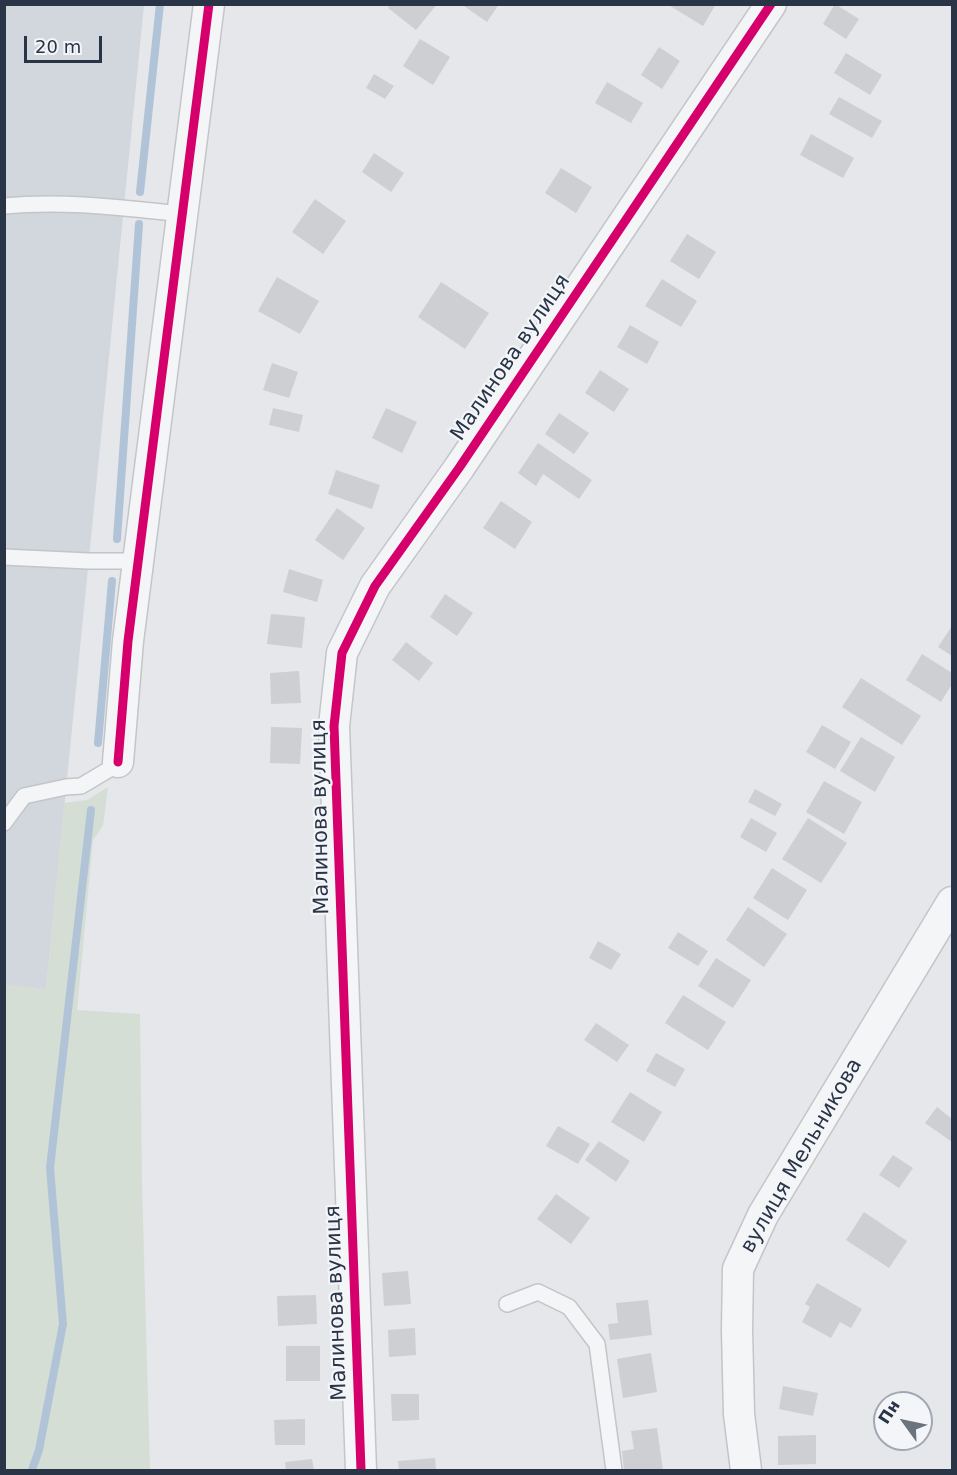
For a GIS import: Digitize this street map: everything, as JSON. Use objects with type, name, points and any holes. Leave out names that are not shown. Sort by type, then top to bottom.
[{"type":"street","points":[[118,762],[128,641],[209,4]]},
{"type":"street","name":"Малинова вулиця","points":[[362,1470],[334,726],[342,652],[375,586],[459,468],[771,4]]},
{"type":"street","name":"вулиця Мельникова","points":[[746,1470],[739,1414],[738,1269],[763,1215],[952,902]]},
{"type":"lane","points":[[4,206],[33,203],[183,214]]},
{"type":"lane","points":[[4,557],[139,561]]},
{"type":"lane","points":[[4,824],[24,795],[81,786],[118,762]]},
{"type":"lane","points":[[507,1304],[538,1292],[569,1307],[597,1344],[614,1470]]},
{"type":"shaded area","points":[[5,5],[144,5],[46,990],[5,985]]},
{"type":"shaded area","points":[[108,787],[103,826],[93,840],[77,1010],[140,1014],[150,1470],[5,1470],[5,985],[46,990],[64,803],[87,800]]},
{"type":"building","points":[[390,4],[437,4],[416,30],[388,8]]},
{"type":"building","points":[[461,4],[499,4],[487,22]]},
{"type":"building","points":[[667,4],[716,4],[703,26]]},
{"type":"building","points":[[835,4],[859,19],[846,39],[823,24]]},
{"type":"building","points":[[420,39],[450,57],[433,85],[403,66]]},
{"type":"building","points":[[659,47],[680,61],[662,89],[641,75]]},
{"type":"building","points":[[846,53],[882,75],[870,95],[834,73]]},
{"type":"building","points":[[374,74],[394,86],[385,99],[366,88]]},
{"type":"building","points":[[607,82],[643,103],[631,123],[595,103]]},
{"type":"building","points":[[839,97],[882,121],[872,138],[829,114]]},
{"type":"building","points":[[811,134],[854,158],[843,178],[800,155]]},
{"type":"building","points":[[374,153],[404,173],[391,192],[362,172]]},
{"type":"building","points":[[561,168],[592,187],[576,213],[545,193]]},
{"type":"building","points":[[315,199],[346,221],[323,254],[292,232]]},
{"type":"building","points":[[687,234],[716,252],[699,279],[670,261]]},
{"type":"building","points":[[277,277],[319,301],[300,334],[258,311]]},
{"type":"building","points":[[662,279],[697,301],[681,327],[645,306]]},
{"type":"building","points":[[441,282],[489,313],[465,349],[418,317]]},
{"type":"building","points":[[630,325],[659,342],[647,364],[617,347]]},
{"type":"building","points":[[272,363],[298,372],[289,398],[263,390]]},
{"type":"building","points":[[600,370],[629,389],[614,412],[585,393]]},
{"type":"building","points":[[273,408],[303,415],[299,432],[269,425]]},
{"type":"building","points":[[386,408],[417,422],[402,453],[372,438]]},
{"type":"building","points":[[559,413],[589,433],[574,454],[545,434]]},
{"type":"building","points":[[538,443],[592,480],[579,499],[543,474],[536,486],[518,473]]},
{"type":"building","points":[[336,470],[380,485],[372,509],[328,494]]},
{"type":"building","points":[[501,501],[532,522],[515,549],[483,528]]},
{"type":"building","points":[[337,508],[365,528],[343,560],[315,540]]},
{"type":"building","points":[[289,569],[323,580],[317,602],[283,592]]},
{"type":"building","points":[[445,594],[473,613],[457,636],[430,617]]},
{"type":"building","points":[[271,614],[305,617],[302,648],[267,644]]},
{"type":"building","points":[[952,626],[952,656],[938,647]]},
{"type":"building","points":[[406,642],[433,663],[419,681],[392,660]]},
{"type":"building","points":[[922,654],[952,673],[952,684],[941,702],[906,680]]},
{"type":"building","points":[[299,671],[301,703],[271,704],[270,673]]},
{"type":"building","points":[[861,678],[921,716],[902,745],[842,707]]},
{"type":"building","points":[[822,725],[851,742],[835,769],[806,752]]},
{"type":"building","points":[[271,727],[302,728],[300,764],[270,763]]},
{"type":"building","points":[[861,737],[895,757],[875,792],[840,771]]},
{"type":"building","points":[[824,781],[862,802],[844,834],[806,812]]},
{"type":"building","points":[[755,789],[782,804],[775,816],[748,802]]},
{"type":"building","points":[[751,818],[777,833],[766,852],[740,837]]},
{"type":"building","points":[[808,818],[847,843],[821,883],[782,859]]},
{"type":"building","points":[[772,868],[807,890],[788,920],[753,898]]},
{"type":"building","points":[[748,907],[787,934],[764,967],[726,940]]},
{"type":"building","points":[[678,932],[708,951],[698,966],[668,948]]},
{"type":"building","points":[[598,941],[621,954],[611,970],[589,958]]},
{"type":"building","points":[[716,958],[751,980],[733,1008],[698,986]]},
{"type":"building","points":[[683,995],[726,1022],[708,1050],[665,1023]]},
{"type":"building","points":[[596,1023],[629,1045],[617,1062],[584,1040]]},
{"type":"building","points":[[656,1053],[685,1069],[675,1087],[646,1071]]},
{"type":"building","points":[[630,1092],[662,1112],[644,1142],[611,1122]]},
{"type":"building","points":[[937,1107],[952,1119],[952,1142],[925,1123]]},
{"type":"building","points":[[558,1126],[590,1144],[578,1164],[546,1146]]},
{"type":"building","points":[[599,1141],[630,1161],[616,1182],[585,1160]]},
{"type":"building","points":[[893,1155],[913,1168],[899,1188],[879,1175]]},
{"type":"building","points":[[556,1194],[590,1218],[571,1244],[537,1219]]},
{"type":"building","points":[[864,1212],[907,1241],[889,1268],[846,1240]]},
{"type":"building","points":[[408,1271],[411,1304],[384,1306],[382,1273]]},
{"type":"building","points":[[817,1283],[862,1309],[851,1328],[840,1322],[831,1338],[802,1322],[810,1307],[805,1304]]},
{"type":"building","points":[[316,1295],[317,1324],[278,1326],[277,1296]]},
{"type":"building","points":[[648,1300],[652,1335],[610,1340],[608,1324],[618,1323],[616,1303]]},
{"type":"building","points":[[415,1328],[416,1355],[389,1357],[388,1330]]},
{"type":"building","points":[[286,1346],[320,1346],[320,1381],[286,1381]]},
{"type":"building","points":[[651,1353],[657,1392],[623,1398],[617,1359]]},
{"type":"building","points":[[783,1386],[818,1393],[813,1416],[779,1409]]},
{"type":"building","points":[[391,1394],[419,1394],[419,1420],[392,1421]]},
{"type":"building","points":[[305,1419],[305,1445],[275,1445],[274,1420]]},
{"type":"building","points":[[657,1428],[663,1470],[624,1470],[622,1451],[634,1449],[631,1431]]},
{"type":"building","points":[[816,1435],[816,1464],[778,1465],[778,1436]]},
{"type":"building","points":[[435,1458],[436,1470],[399,1470],[398,1461]]},
{"type":"building","points":[[312,1459],[314,1470],[286,1470],[285,1462]]},
{"type":"waterway","points":[[140,192],[160,4]]},
{"type":"waterway","points":[[117,539],[139,224]]},
{"type":"waterway","points":[[98,743],[112,581]]},
{"type":"waterway","points":[[32,1470],[39,1450],[63,1324],[50,1168],[91,810]]},
{"type":"cycle path","points":[[118,762],[128,641],[209,4]]},
{"type":"cycle path","points":[[361,1470],[334,726],[342,653],[375,586],[459,468],[771,4]]}]
